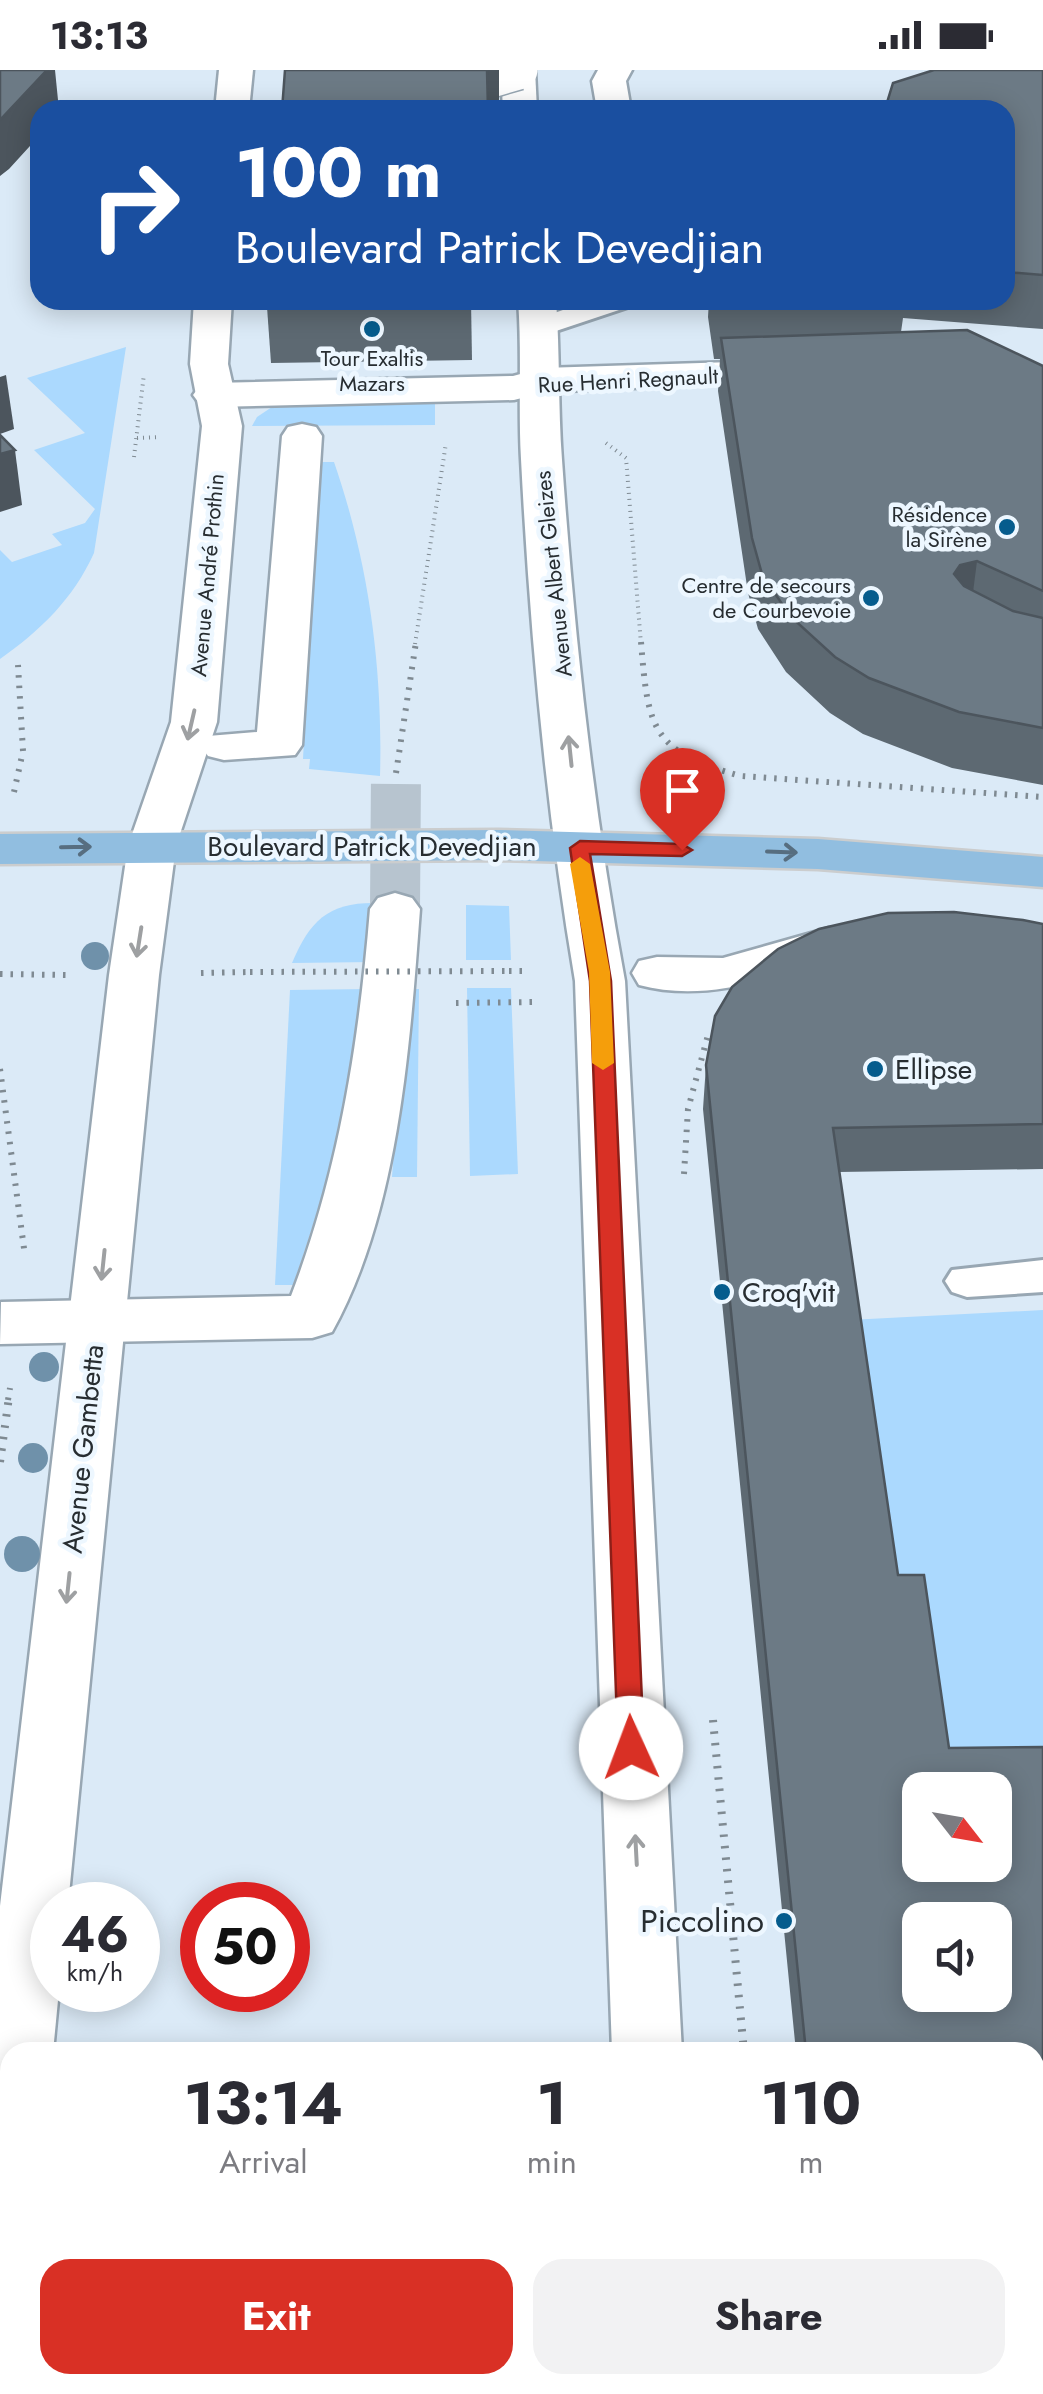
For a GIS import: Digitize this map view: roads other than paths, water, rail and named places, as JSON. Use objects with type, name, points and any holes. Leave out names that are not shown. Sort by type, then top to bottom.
[{"type":"main road","points":[[233,100],[236,70]]},
{"type":"main road","points":[[474,83],[518,70],[520,100]]},
{"type":"main road","points":[[612,100],[608,81],[616,70]]},
{"type":"main road","name":"Avenue André Prothin","points":[[152,846],[194,722],[222,426],[209,364],[212,310]]},
{"type":"main road","name":"Avenue Albert Gleizes","points":[[539,314],[544,380],[541,456],[580,848]]},
{"type":"main road","name":"Rue Henri Regnault","points":[[214,395],[514,388],[544,380],[823,372]]},
{"type":"main road","points":[[224,746],[279,745],[302,436]]},
{"type":"main road","name":"Boulevard Patrick Devedjian","points":[[5,829],[152,846],[580,848],[818,854],[1043,872]]},
{"type":"main road","name":"Avenue Gambetta","points":[[19,2042],[96,1322],[152,846]]},
{"type":"main road","points":[[580,848],[600,981],[647,2042]]},
{"type":"main road","points":[[1,1323],[312,1317],[343,1231],[361,1162],[390,989],[395,909]]},
{"type":"main road","points":[[657,973],[724,974],[870,931]]},
{"type":"lane","points":[[968,1281],[1043,1276]]},
{"type":"tunnel","points":[[395,909],[396,773]]},
{"type":"place","name":"Tour Exaltis Mazars","points":[[372,329]]},
{"type":"place","name":"Résidence la Sirène","points":[[1007,527]]},
{"type":"place","name":"Centre de secours de Courbevoie","points":[[871,598]]},
{"type":"place","name":"Ellipse","points":[[875,1069]]},
{"type":"place","name":"Croq'vit","points":[[722,1292]]},
{"type":"place","name":"Piccolino","points":[[784,1921]]}]
